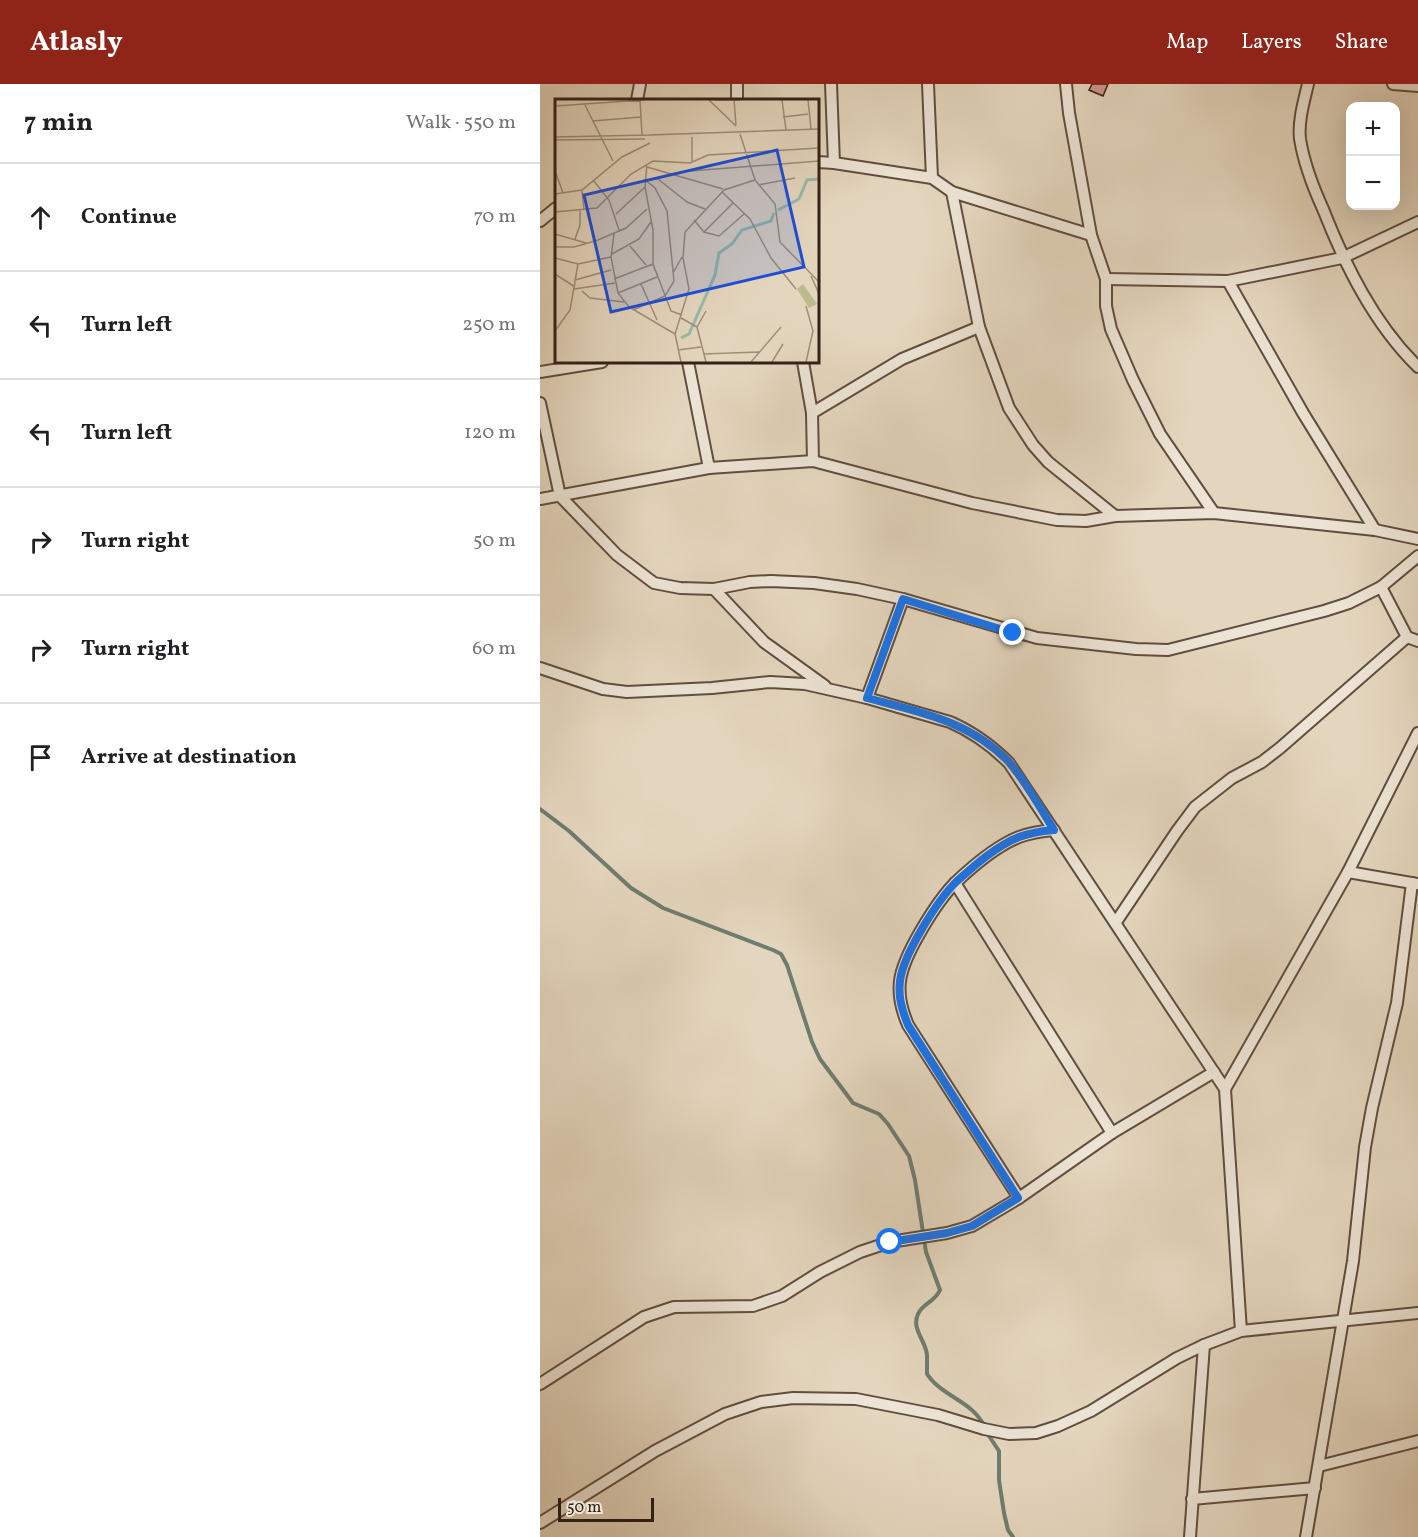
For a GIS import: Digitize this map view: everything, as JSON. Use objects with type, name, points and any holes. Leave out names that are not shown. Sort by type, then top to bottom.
[{"type":"street","points":[[637,99],[640,84]]},
{"type":"street","points":[[831,84],[834,162]]},
{"type":"street","points":[[928,84],[932,178]]},
{"type":"street","points":[[1066,84],[1091,235],[1106,279],[1106,306],[1109,322],[1125,364],[1160,434],[1214,513]]},
{"type":"street","points":[[1308,84],[1300,136],[1310,178],[1342,258],[1383,324],[1418,367]]},
{"type":"street","points":[[1393,84],[1418,86]]},
{"type":"street","points":[[819,162],[834,162],[932,178],[952,192],[1091,235]]},
{"type":"street","points":[[952,192],[979,327],[1009,408],[1033,445],[1048,462],[1115,516]]},
{"type":"street","points":[[540,221],[555,209]]},
{"type":"street","points":[[1106,279],[1228,281],[1342,258],[1418,222]]},
{"type":"street","points":[[1228,281],[1303,412],[1375,530]]},
{"type":"street","points":[[812,413],[902,359],[979,327]]},
{"type":"street","points":[[540,372],[596,363]]},
{"type":"street","points":[[688,363],[709,468]]},
{"type":"street","points":[[803,363],[812,413],[813,461]]},
{"type":"street","points":[[540,403],[560,496],[617,555],[654,583],[680,588],[714,589],[750,582],[803,583],[857,589],[903,599],[1013,633],[1037,638],[1136,650],[1168,650],[1324,612],[1349,603],[1381,587],[1418,556]]},
{"type":"street","points":[[540,499],[709,468],[813,461],[972,503],[1057,520],[1086,521],[1115,516],[1214,513],[1375,530],[1418,539]]},
{"type":"street","points":[[1116,922],[1195,807],[1232,778],[1262,762],[1412,639],[1381,587]]},
{"type":"street","points":[[714,589],[764,642],[828,688]]},
{"type":"street","points":[[867,698],[903,599]]},
{"type":"street","points":[[540,668],[603,689],[627,692],[712,688],[770,682],[828,688],[950,722],[969,730],[988,743],[1009,763],[1225,1089],[1241,1331]]},
{"type":"street","points":[[1225,1089],[1348,872],[1418,733]]},
{"type":"street","points":[[1018,1198],[908,1025],[900,1001],[900,978],[913,943],[955,883],[998,848],[1018,838],[1054,830]]},
{"type":"street","points":[[1306,1537],[1354,1252],[1365,1147],[1397,1003],[1415,883],[1348,872]]},
{"type":"street","points":[[955,883],[1112,1132]]},
{"type":"street","points":[[540,1384],[644,1317],[658,1311],[674,1307],[753,1306],[782,1296],[820,1272],[860,1252],[890,1242],[947,1233],[972,1226],[1018,1198],[1112,1132],[1214,1072]]},
{"type":"street","points":[[540,1523],[655,1451],[725,1414],[761,1402],[793,1398],[856,1400],[938,1415],[1009,1434],[1036,1434],[1091,1411],[1204,1344],[1241,1331],[1418,1313]]},
{"type":"street","points":[[1190,1537],[1204,1344]]},
{"type":"street","points":[[1319,1466],[1418,1441]]},
{"type":"street","points":[[1192,1499],[1315,1488]]},
{"type":"building","points":[[1092,84],[1108,84],[1103,96],[1089,90]]},
{"type":"waterway","points":[[540,809],[569,831],[631,888],[663,908],[781,954],[820,1059],[853,1103],[879,1114],[909,1156],[926,1252],[940,1290],[920,1310],[916,1319],[916,1325],[926,1350],[927,1374],[933,1382],[973,1411],[984,1426]]},
{"type":"waterway","points":[[987,1433],[999,1451],[999,1480],[1004,1513],[1008,1530],[1013,1537]]},
{"type":"route","points":[[890,1242],[947,1233],[972,1226],[1018,1198],[908,1025],[900,1001],[900,978],[913,943],[955,883],[998,848],[1032,833],[1054,830],[1009,763],[988,743],[969,730],[950,722],[867,698],[903,599],[1013,633]]}]
